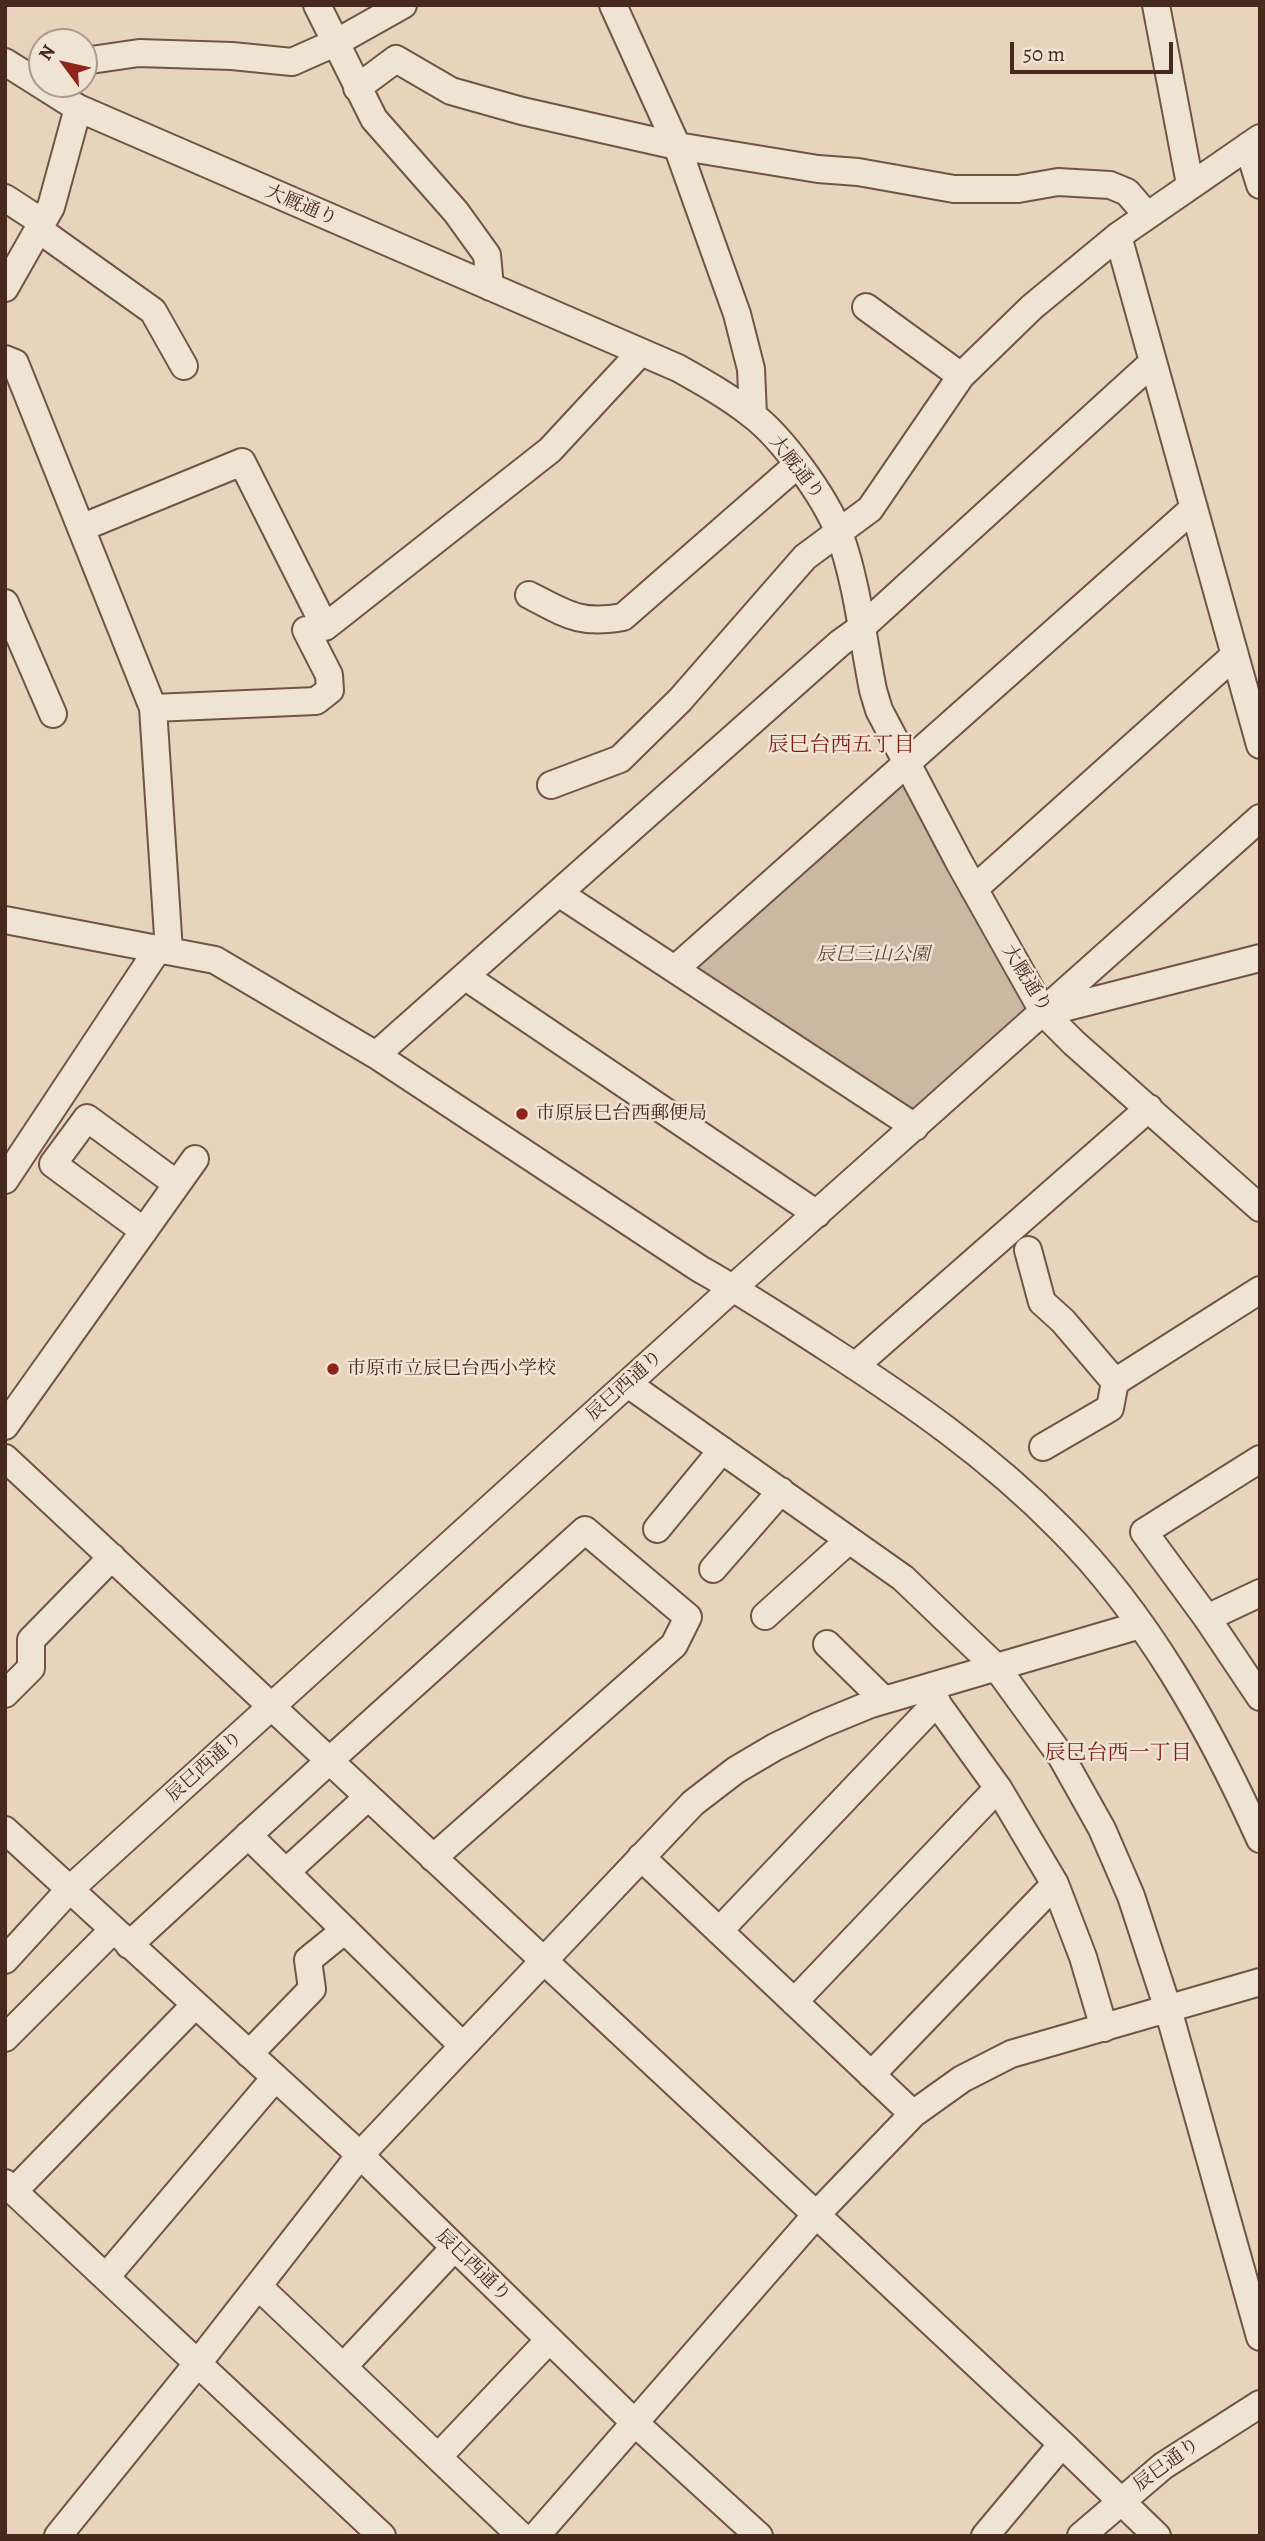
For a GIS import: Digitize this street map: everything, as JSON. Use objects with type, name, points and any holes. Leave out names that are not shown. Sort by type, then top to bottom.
[{"type":"street","points":[[317,5],[373,119],[456,212],[487,255],[490,287]]},
{"type":"street","points":[[98,59],[139,52],[292,62],[337,42],[403,5]]},
{"type":"street","points":[[612,5],[677,146],[737,314],[751,369],[753,415]]},
{"type":"street","points":[[1156,5],[1190,184]]},
{"type":"street","points":[[357,88],[396,59],[451,91],[522,111],[677,146],[954,188],[1018,189],[1058,181],[1110,186],[1127,192],[1147,215]]},
{"type":"street","name":"大厩通り","points":[[5,62],[28,70]]},
{"type":"street","name":"大厩通り","points":[[66,98],[78,108],[698,379],[753,415],[821,497],[839,532],[879,710],[974,889],[1044,1013],[1074,1043],[1260,1208]]},
{"type":"street","points":[[5,288],[51,207],[78,108]]},
{"type":"street","points":[[551,785],[620,759],[680,700],[805,557],[870,509],[961,376],[1032,307],[1118,236],[1254,142],[1260,185]]},
{"type":"street","points":[[5,198],[153,311],[184,366]]},
{"type":"street","points":[[1118,236],[1260,745]]},
{"type":"street","points":[[866,307],[961,376]]},
{"type":"street","points":[[81,528],[242,463],[325,627],[550,450],[640,353]]},
{"type":"street","points":[[5,359],[15,363],[153,708],[163,950],[5,1180]]},
{"type":"street","points":[[376,1055],[840,643],[861,628],[1153,362]]},
{"type":"street","points":[[529,595],[570,616],[599,621],[623,617],[797,465]]},
{"type":"street","points":[[675,969],[1194,508]]},
{"type":"street","points":[[5,603],[53,714]]},
{"type":"street","points":[[153,708],[316,701],[330,690],[329,675],[306,630]]},
{"type":"street","points":[[974,889],[1235,655]]},
{"type":"street","name":"辰巳西通り","points":[[759,2536],[635,2423],[360,2155],[69,1890],[734,1287],[1260,818]]},
{"type":"street","points":[[560,894],[915,1127]]},
{"type":"street","points":[[7,923],[215,960],[376,1055],[700,1269],[734,1287],[855,1366],[955,1434],[990,1462],[1062,1529],[1140,1625],[1198,1714],[1236,1785],[1260,1839]]},
{"type":"street","points":[[1044,1013],[1260,958]]},
{"type":"street","points":[[466,976],[817,1214]]},
{"type":"street","points":[[855,1366],[1149,1108]]},
{"type":"street","points":[[144,1231],[53,1164],[87,1118],[177,1184]]},
{"type":"street","points":[[5,1426],[195,1159]]},
{"type":"street","points":[[1028,1250],[1042,1303],[1063,1321],[1115,1382]]},
{"type":"street","points":[[1043,1447],[1110,1408],[1115,1382],[1260,1290]]},
{"type":"street","points":[[628,1384],[903,1578],[997,1668],[1061,1756],[1102,1829],[1131,1896],[1168,2008],[1260,2337]]},
{"type":"street","points":[[657,1529],[722,1450]]},
{"type":"street","points":[[1260,1459],[1144,1532],[1260,1697]]},
{"type":"street","points":[[9,1469],[111,1557],[1062,2444],[1157,2536]]},
{"type":"street","points":[[713,1569],[781,1491]]},
{"type":"street","points":[[5,2038],[121,1938],[248,1835],[585,1531],[688,1617],[674,1645],[433,1858]]},
{"type":"street","points":[[765,1616],[849,1540]]},
{"type":"street","points":[[5,1694],[31,1668],[31,1640],[111,1557]]},
{"type":"street","points":[[1207,1618],[1260,1593]]},
{"type":"street","points":[[58,2536],[198,2363],[360,2155],[693,1803],[736,1770],[820,1725],[884,1700],[931,1695],[997,1668],[1140,1625]]},
{"type":"street","points":[[827,1644],[884,1700]]},
{"type":"street","points":[[931,1695],[998,1788],[1055,1884],[1083,1957],[1104,2028]]},
{"type":"street","points":[[719,1931],[931,1695]]},
{"type":"street","points":[[794,2002],[998,1788]]},
{"type":"street","points":[[286,1872],[368,1797]]},
{"type":"street","points":[[5,1830],[69,1890],[5,1960]]},
{"type":"street","points":[[248,1835],[463,2046]]},
{"type":"street","points":[[640,1857],[913,2114]]},
{"type":"street","points":[[871,2075],[1055,1884]]},
{"type":"street","points":[[249,2054],[313,1989],[308,1960],[345,1930]]},
{"type":"street","points":[[536,2536],[815,2216],[913,2114],[962,2079],[1011,2054],[1260,1982]]},
{"type":"street","points":[[195,2005],[10,2187],[382,2536]]},
{"type":"street","points":[[106,2277],[275,2078]]},
{"type":"street","points":[[343,2367],[454,2248]]},
{"type":"street","points":[[258,2286],[521,2536]]},
{"type":"street","points":[[438,2456],[549,2340]]},
{"type":"street","name":"辰巳通り","points":[[1082,2536],[1163,2466],[1260,2403]]},
{"type":"street","points":[[985,2536],[1062,2444]]},
{"type":"green space","name":"辰巳三山公園","points":[[906,763],[1044,1013],[915,1127],[675,969]]},
{"type":"place","name":"市原辰巳台西郵便局","points":[[522,1114]]},
{"type":"place","name":"市原市立辰巳台西小学校","points":[[333,1369]]},
{"type":"district","name":"辰巳台西五丁目","points":[[841,746]]},
{"type":"district","name":"辰巳台西一丁目","points":[[1118,1754]]}]
